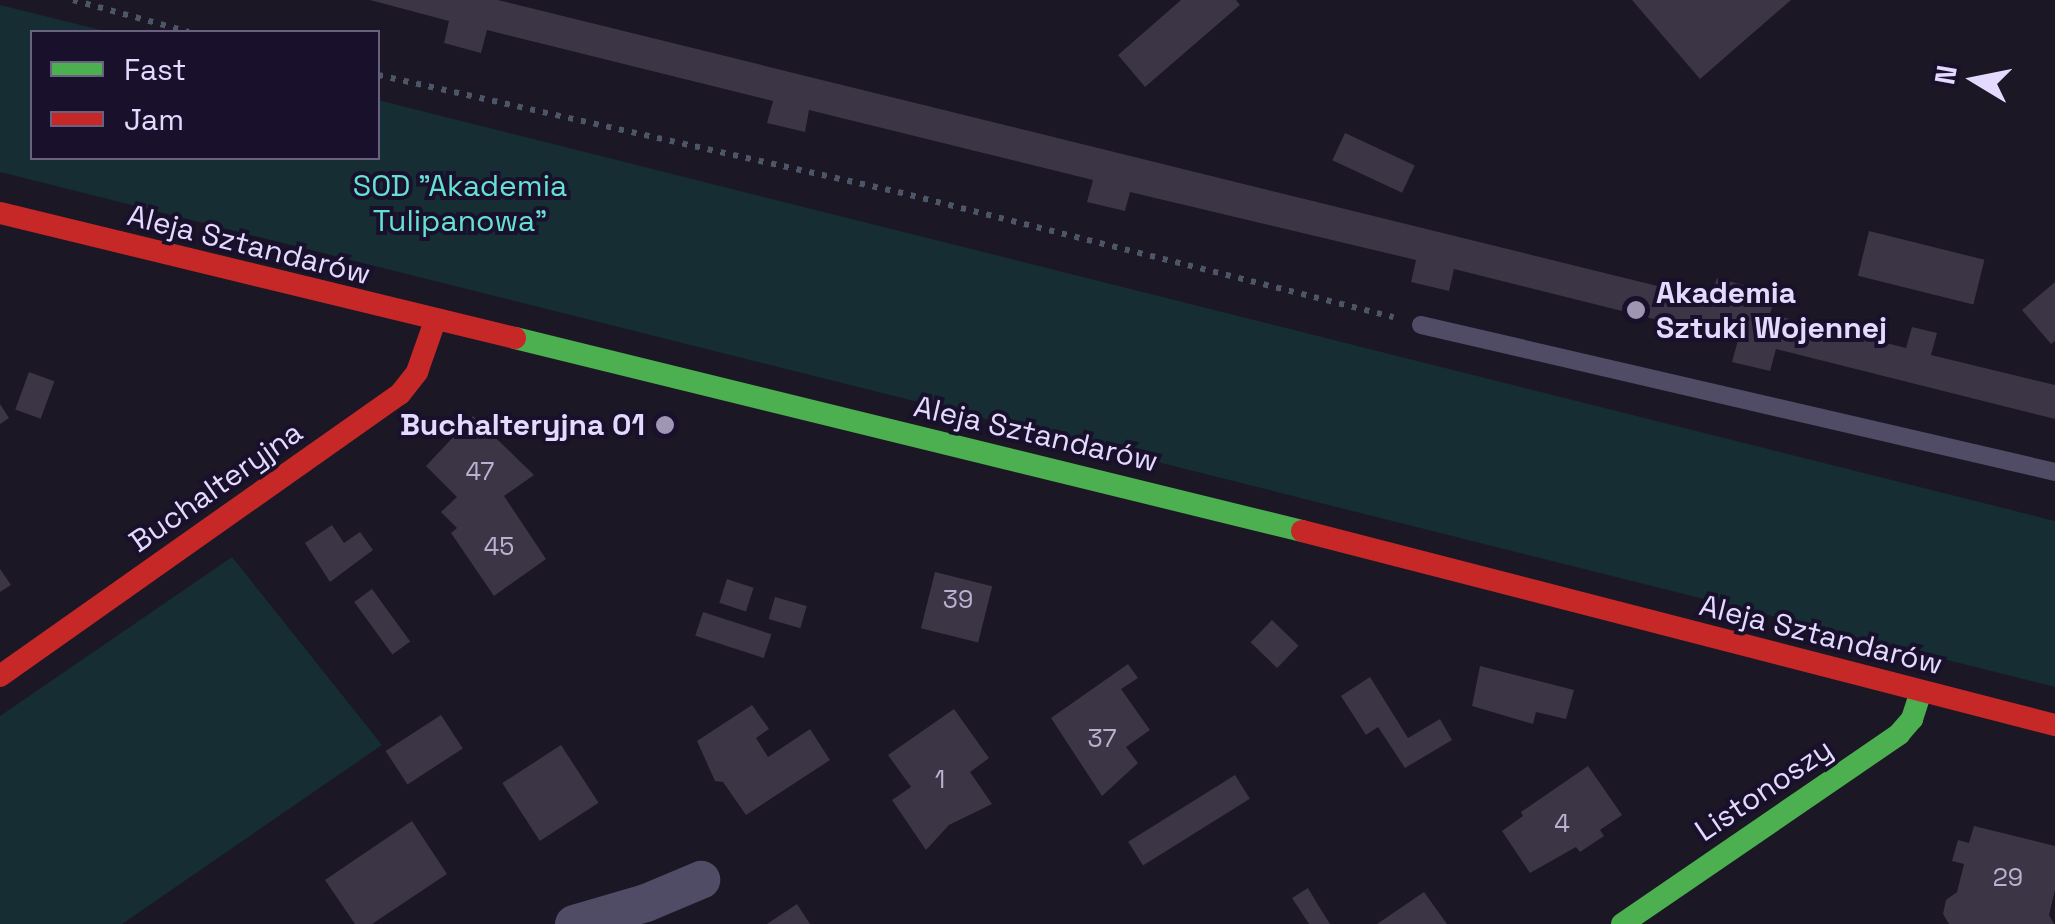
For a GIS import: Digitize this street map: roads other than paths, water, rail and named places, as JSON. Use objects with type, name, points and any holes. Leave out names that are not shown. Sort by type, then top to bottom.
[{"type":"street","name":"Aleja Sztandarów","points":[[0,213],[1144,490],[2055,725]]},
{"type":"street","name":"Buchalteryjna","points":[[0,676],[400,394],[418,372],[435,321]]},
{"type":"street","name":"Listonoszy","points":[[1622,924],[1904,730],[1921,692]]},
{"type":"street","points":[[574,924],[646,903],[702,880]]},
{"type":"lane","points":[[1421,324],[2055,472]]},
{"type":"place","name":"Akademia Sztuki Wojennej","points":[[1636,310]]},
{"type":"place","name":"Buchalteryjna 01","points":[[665,425]]},
{"type":"park label","name":"SOD \"Akademia Tulipanowa\"","points":[[460,203]]}]
